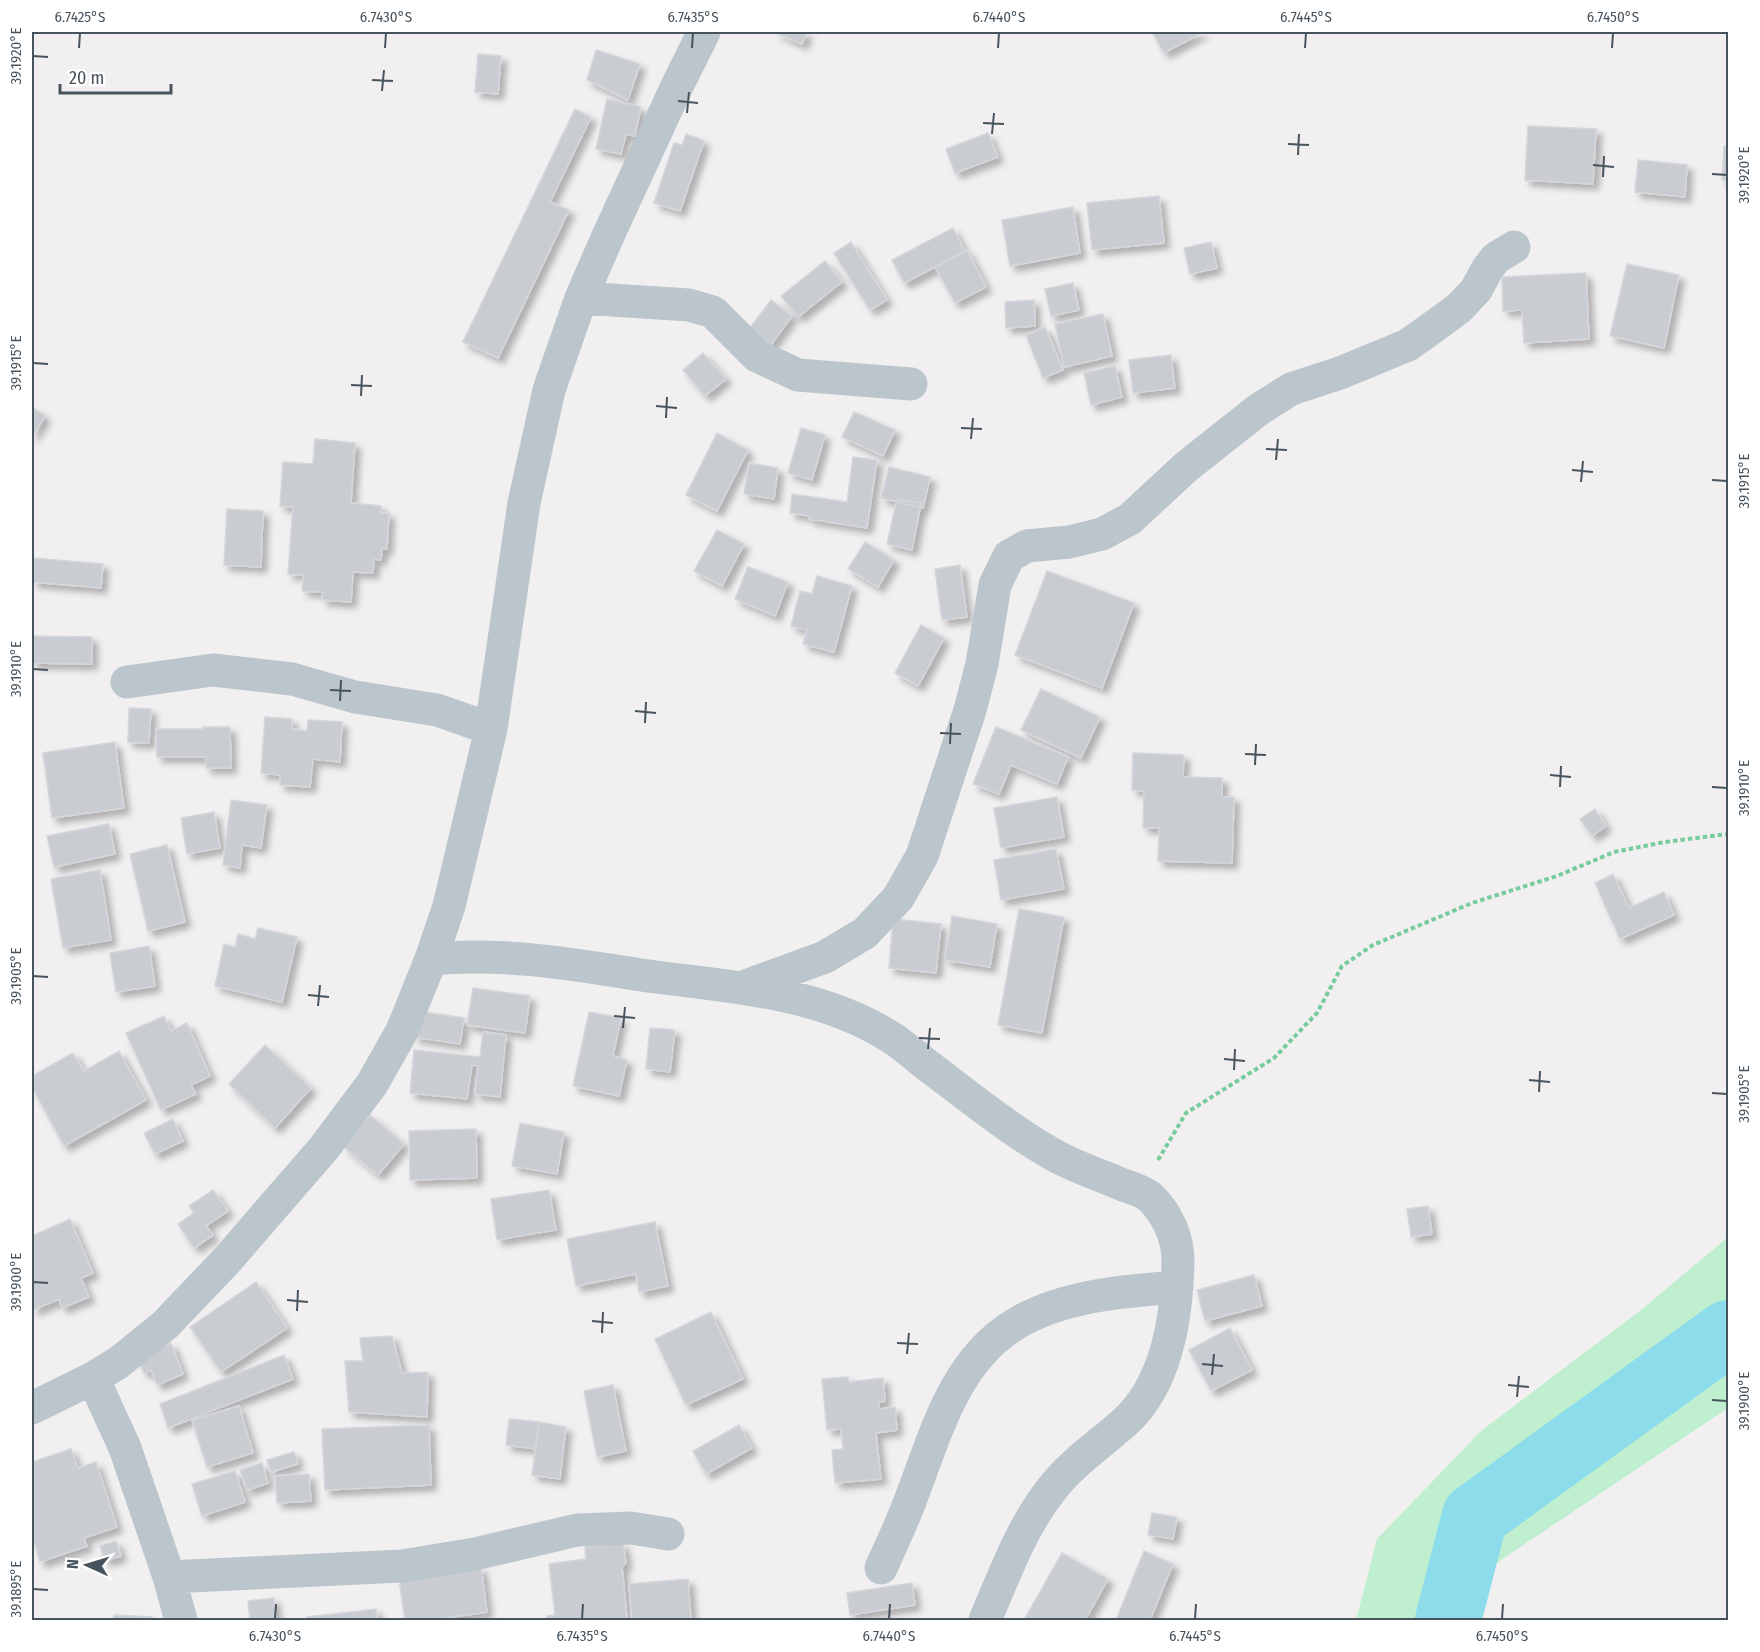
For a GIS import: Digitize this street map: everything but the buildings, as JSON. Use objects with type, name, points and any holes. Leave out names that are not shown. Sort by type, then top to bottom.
[{"type":"street","points":[[32,1408],[118,1363],[165,1325],[228,1260],[324,1148],[372,1084],[402,1031],[431,959],[449,906],[491,729],[524,502],[535,444],[549,390],[581,298],[646,151],[704,32]]},
{"type":"street","points":[[743,987],[825,957],[865,933],[898,898],[922,856],[970,710],[982,664],[995,585],[1009,556],[1027,546],[1069,542],[1102,534],[1130,519],[1186,467],[1258,410],[1291,389],[1340,373],[1408,345],[1437,325],[1459,308],[1476,290],[1496,258],[1514,248]]},
{"type":"street","points":[[581,298],[689,305],[713,312],[757,356],[798,375],[910,384]]},
{"type":"street","points":[[127,682],[213,670],[292,679],[355,697],[437,710],[491,729]]},
{"type":"street","points":[[431,959],[465,956],[549,961],[743,987],[809,1002],[866,1024],[892,1038],[992,1114],[1048,1152],[1075,1166],[1150,1196],[1169,1221],[1178,1245],[1177,1287],[1164,1358],[1148,1395],[1129,1418],[1075,1463],[1051,1490],[1031,1518],[985,1620]]},
{"type":"street","points":[[881,1568],[958,1383],[980,1352],[1014,1324],[1049,1309],[1125,1291],[1177,1287]]},
{"type":"street","points":[[93,1378],[125,1448],[169,1577],[181,1620]]},
{"type":"street","points":[[169,1577],[402,1566],[475,1554],[577,1530],[631,1528],[668,1534]]},
{"type":"path","points":[[1150,1196],[1156,1163],[1186,1113],[1274,1058],[1317,1013],[1342,966],[1373,945],[1472,903],[1557,876],[1614,852],[1665,842],[1728,834]]},
{"type":"green space","points":[[1728,1237],[1728,1408],[1492,1566],[1476,1620],[1356,1620],[1377,1539],[1481,1431],[1641,1310]]},
{"type":"waterway","points":[[1448,1620],[1475,1516],[1728,1333]]}]
